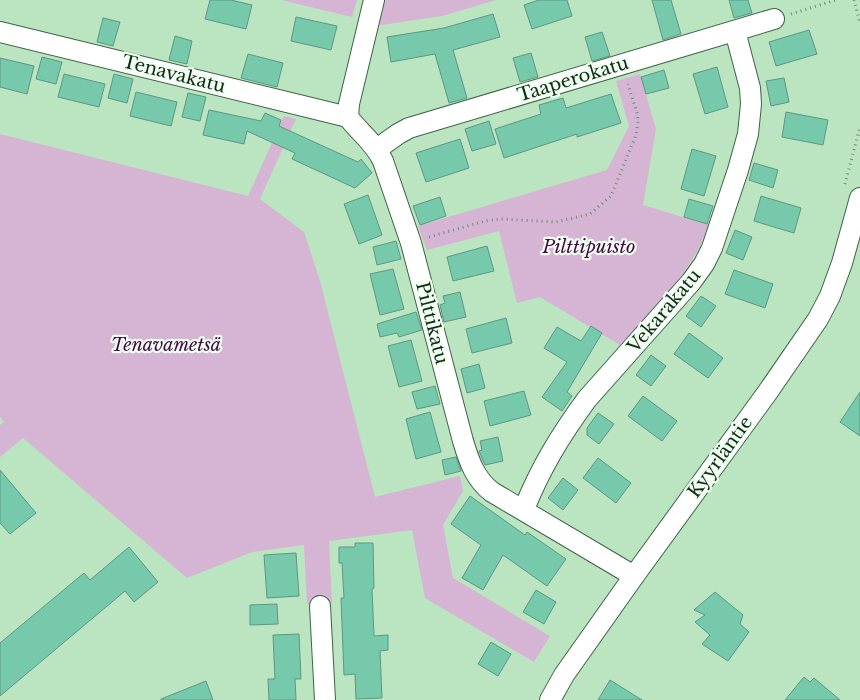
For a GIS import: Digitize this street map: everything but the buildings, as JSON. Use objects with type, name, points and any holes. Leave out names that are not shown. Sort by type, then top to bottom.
[{"type":"street","points":[[348,117],[349,104],[374,0]]},
{"type":"street","name":"Taaperokatu","points":[[378,148],[409,128],[774,19]]},
{"type":"street","name":"Vekarakatu","points":[[524,509],[546,461],[573,418],[587,399],[692,282],[712,248],[738,170],[750,119],[750,88],[735,31]]},
{"type":"street","name":"Tenavakatu","points":[[0,32],[348,117]]},
{"type":"street","name":"Pilttikatu","points":[[348,117],[357,129],[378,148],[411,243],[460,432],[470,462],[486,487],[634,576]]},
{"type":"street","name":"Kyyrläntie","points":[[550,700],[564,675],[767,393],[818,318],[830,296],[842,263],[852,195]]},
{"type":"street","points":[[320,606],[325,700]]},
{"type":"path","points":[[774,19],[836,0]]},
{"type":"path","points":[[854,0],[860,23]]},
{"type":"path","points":[[411,243],[485,221],[501,219],[556,222],[572,220],[590,214],[602,204],[610,196],[614,188],[638,128],[637,114],[623,64]]},
{"type":"path","points":[[852,195],[860,127]]},
{"type":"green space","points":[[282,0],[357,0],[352,17]]},
{"type":"green space","points":[[384,0],[496,0],[442,16],[382,25],[378,24]]},
{"type":"green space","name":"Pilttipuisto","points":[[640,74],[656,129],[643,205],[709,225],[693,259],[671,290],[620,345],[540,297],[517,303],[499,231],[427,250],[418,226],[607,170],[629,126],[616,81]]},
{"type":"green space","name":"Tenavametsä","points":[[284,116],[296,119],[260,199],[304,232],[320,281],[375,497],[460,476],[463,491],[443,525],[453,578],[550,636],[534,662],[425,598],[412,530],[329,541],[332,603],[307,604],[304,545],[252,552],[187,578],[23,438],[0,457],[0,425],[4,422],[0,417],[0,134],[248,196]]}]
